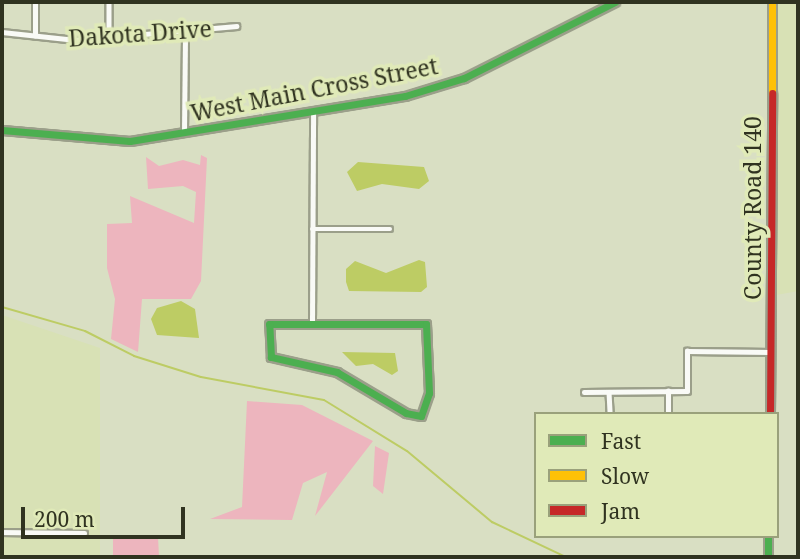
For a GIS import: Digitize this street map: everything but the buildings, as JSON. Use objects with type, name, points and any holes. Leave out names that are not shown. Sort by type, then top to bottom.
[{"type":"street","points":[[35,2],[35,36]]},
{"type":"street","points":[[109,2],[109,37]]},
{"type":"street","name":"West Main Cross Street","points":[[2,130],[105,142],[184,133],[313,112],[449,84],[615,2]]},
{"type":"street","name":"County Road 140","points":[[770,412],[772,2]]},
{"type":"street","name":"Dakota Drive","points":[[2,32],[35,36],[109,37],[236,26]]},
{"type":"street","points":[[184,133],[185,30]]},
{"type":"street","points":[[312,323],[313,112]]},
{"type":"street","points":[[312,229],[390,229]]},
{"type":"street","points":[[312,323],[426,324],[429,393],[421,416],[406,413],[337,372],[268,354],[270,324],[312,323]]},
{"type":"street","points":[[584,392],[687,391],[687,351],[771,352]]},
{"type":"street","points":[[668,391],[668,412]]},
{"type":"street","points":[[609,392],[610,412]]},
{"type":"street","points":[[2,532],[84,533]]},
{"type":"street","points":[[768,538],[768,557]]},
{"type":"shaded area","points":[[772,2],[798,2],[798,291],[771,296]]},
{"type":"shaded area","points":[[201,155],[207,158],[201,281],[191,299],[142,299],[138,352],[111,339],[115,299],[107,268],[107,224],[132,223],[130,196],[194,223],[196,192],[183,186],[148,189],[146,157],[159,166],[183,160],[200,165]]},
{"type":"shaded area","points":[[358,162],[424,167],[429,181],[419,189],[382,184],[357,191],[347,172]]},
{"type":"shaded area","points":[[419,260],[425,262],[427,287],[421,292],[349,291],[346,269],[355,261],[386,273]]},
{"type":"shaded area","points":[[181,301],[195,309],[199,338],[157,335],[151,319],[157,308]]},
{"type":"shaded area","points":[[2,315],[100,348],[100,557],[2,557]]},
{"type":"shaded area","points":[[342,352],[395,353],[398,371],[392,375],[373,364],[356,366]]},
{"type":"shaded area","points":[[247,401],[302,405],[373,441],[315,516],[327,472],[303,483],[292,520],[210,519],[242,507]]},
{"type":"shaded area","points":[[375,446],[389,453],[383,494],[373,486]]},
{"type":"shaded area","points":[[158,537],[159,557],[113,557],[113,539]]},
{"type":"waterway","points":[[2,307],[85,331],[134,356],[201,377],[324,400],[407,451],[492,522],[566,557]]},
{"type":"traffic: fast","points":[[2,130],[130,141],[405,96],[464,78],[615,2]]},
{"type":"traffic: fast","points":[[269,324],[426,324],[429,393],[421,416],[406,413],[337,372],[271,357],[269,324]]},
{"type":"traffic: fast","points":[[768,538],[768,557]]},
{"type":"traffic: slow","points":[[772,2],[772,93]]},
{"type":"traffic: jam","points":[[770,412],[772,93]]}]
